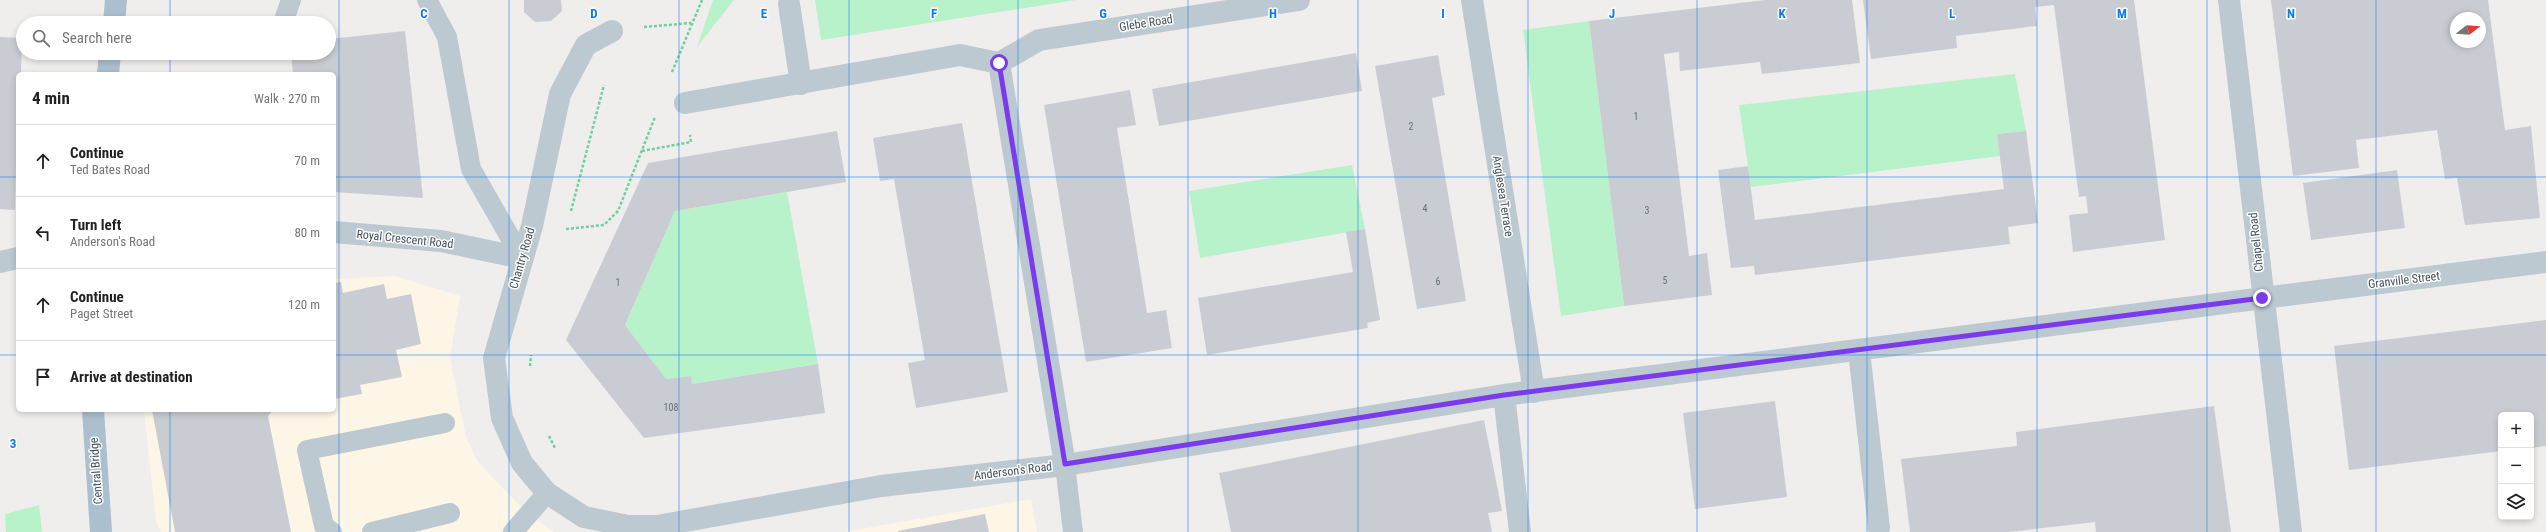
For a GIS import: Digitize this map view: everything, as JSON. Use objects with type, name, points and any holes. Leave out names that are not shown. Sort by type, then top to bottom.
[{"type":"main road","points":[[115,16],[116,0]]},
{"type":"main road","points":[[108,72],[109,60]]},
{"type":"main road","name":"Central Bridge","points":[[93,412],[101,532]]},
{"type":"street","name":"Glebe Road","points":[[999,63],[1039,40],[1299,0]]},
{"type":"street","name":"Anglesea Terrace","points":[[1472,0],[1534,392]]},
{"type":"street","name":"Chapel Road","points":[[2228,0],[2262,298],[2291,532]]},
{"type":"street","points":[[789,4],[801,84]]},
{"type":"street","name":"Chantry Road","points":[[547,493],[522,463],[502,418],[494,358],[532,226],[560,94],[586,45],[612,31]]},
{"type":"street","points":[[686,103],[801,84],[960,54],[999,63],[1065,464]]},
{"type":"street","name":"Royal Crescent Road","points":[[336,232],[440,240],[522,258]]},
{"type":"street","points":[[0,262],[16,258]]},
{"type":"street","name":"Granville Street","points":[[1859,351],[2546,262]]},
{"type":"street","points":[[1859,351],[1879,528]]},
{"type":"street","name":"Anderson's Road","points":[[547,493],[584,517],[628,526],[657,526],[881,486],[1065,464],[1504,395],[1859,351]]},
{"type":"street","points":[[1504,395],[1520,532]]},
{"type":"lane","points":[[285,16],[291,0]]},
{"type":"lane","points":[[427,0],[447,37],[471,169],[522,258]]},
{"type":"lane","points":[[332,532],[324,526],[307,450],[445,423]]},
{"type":"lane","points":[[1065,464],[1073,532]]},
{"type":"lane","points":[[513,532],[547,493]]},
{"type":"lane","points":[[372,532],[450,513]]},
{"type":"path","points":[[669,80],[691,23],[702,0]]},
{"type":"path","points":[[612,31],[691,23]]},
{"type":"path","points":[[570,214],[606,78]]},
{"type":"path","points":[[566,229],[604,225],[618,211],[655,115]]},
{"type":"path","points":[[564,237],[568,222]]},
{"type":"path","points":[[530,369],[531,354]]},
{"type":"path","points":[[546,431],[556,450]]},
{"type":"shaded area","points":[[395,276],[460,296],[450,358],[466,437],[478,462],[529,515],[554,532],[161,532],[156,522],[144,412],[336,412],[336,279]]},
{"type":"shaded area","points":[[1031,499],[1037,532],[844,532]]},
{"type":"green space","points":[[713,0],[734,0],[697,47]]},
{"type":"green space","points":[[815,0],[1076,0],[821,40]]},
{"type":"green space","points":[[1589,21],[1624,306],[1561,316],[1523,30]]},
{"type":"green space","points":[[2015,74],[2026,131],[1997,134],[2000,156],[1751,187],[1739,105]]},
{"type":"green space","points":[[1352,165],[1365,229],[1200,258],[1189,191]]},
{"type":"green space","points":[[787,192],[818,364],[692,384],[691,376],[666,379],[625,325],[675,211]]},
{"type":"green space","points":[[39,505],[42,532],[6,532],[5,514]]},
{"type":"building","points":[[524,0],[561,0],[562,11],[551,21],[535,22],[524,12]]},
{"type":"building","points":[[1765,0],[1852,0],[1860,63],[1762,74],[1760,62],[1680,71],[1679,52],[1664,54],[1689,256],[1707,253],[1712,295],[1624,306],[1589,21]]},
{"type":"building","points":[[1863,0],[2134,0],[2165,240],[2073,252],[2069,215],[2088,213],[2086,196],[2079,197],[2054,5],[2035,7],[2037,26],[1956,36],[1957,48],[1871,59]]},
{"type":"building","points":[[2271,0],[2488,0],[2505,130],[2531,126],[2540,218],[2465,225],[2457,178],[2445,179],[2437,130],[2356,140],[2359,168],[2293,176]]},
{"type":"building","points":[[405,31],[423,198],[336,192],[336,72],[293,72],[292,60],[336,60],[336,38]]},
{"type":"building","points":[[0,37],[16,38],[16,60],[21,60],[21,72],[16,72],[15,210],[0,209]]},
{"type":"building","points":[[1356,53],[1362,91],[1159,126],[1152,89]]},
{"type":"building","points":[[1438,55],[1445,95],[1432,98],[1466,301],[1417,309],[1375,66]]},
{"type":"building","points":[[1130,90],[1136,125],[1117,128],[1147,313],[1166,310],[1172,348],[1086,362],[1044,105]]},
{"type":"building","points":[[962,123],[1008,392],[916,408],[908,363],[925,360],[894,179],[880,181],[873,138]]},
{"type":"building","points":[[837,131],[846,182],[675,211],[625,325],[666,379],[691,376],[692,384],[818,364],[825,413],[644,438],[566,340],[648,163]]},
{"type":"building","points":[[2026,131],[2038,223],[2008,227],[2010,244],[1755,275],[1754,266],[1731,268],[1718,170],[1748,166],[1755,220],[2004,189],[1997,134]]},
{"type":"building","points":[[2397,170],[2405,228],[2311,240],[2303,183]]},
{"type":"building","points":[[1365,229],[1380,320],[1367,323],[1368,328],[1207,355],[1198,298],[1353,272],[1346,232]]},
{"type":"building","points":[[341,282],[343,293],[384,284],[387,299],[411,294],[421,344],[396,350],[402,377],[360,385],[362,394],[336,399],[336,283]]},
{"type":"building","points":[[2546,320],[2546,446],[2534,448],[2534,412],[2498,412],[2498,451],[2349,470],[2334,346]]},
{"type":"building","points":[[1775,401],[1787,497],[1695,509],[1683,413]]},
{"type":"building","points":[[2214,406],[2231,532],[2096,532],[2095,522],[2009,532],[1910,532],[1901,459],[2017,446],[2016,432]]},
{"type":"building","points":[[152,412],[271,412],[268,416],[291,532],[175,532]]},
{"type":"building","points":[[1484,420],[1502,511],[1488,513],[1492,532],[1231,532],[1219,473]]},
{"type":"building","points":[[985,514],[989,532],[898,532],[898,531]]},
{"type":"route","points":[[999,63],[1065,464],[1504,395],[1859,351],[2262,298]]}]
